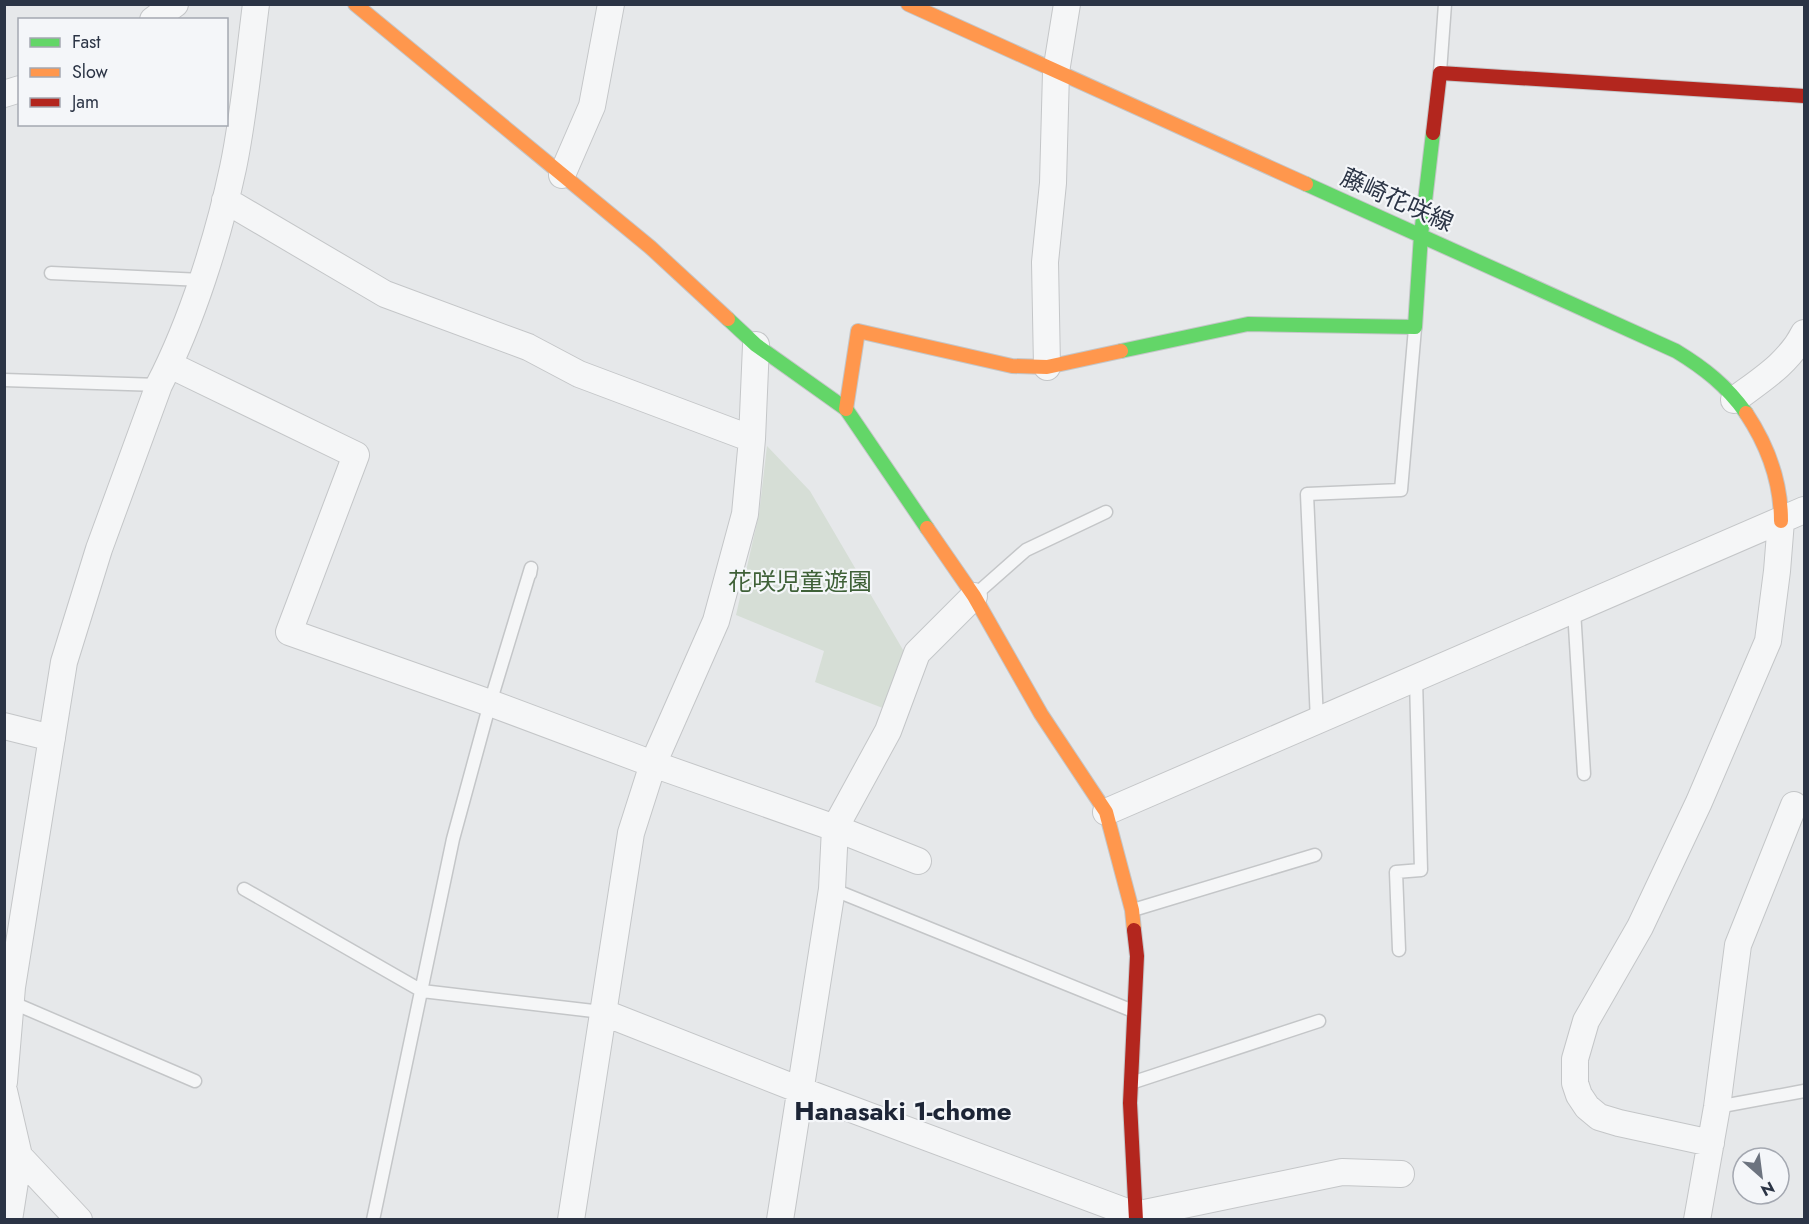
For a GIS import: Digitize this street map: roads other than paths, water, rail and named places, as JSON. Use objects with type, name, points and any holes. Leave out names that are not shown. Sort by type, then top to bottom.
[{"type":"street","points":[[156,18],[175,4]]},
{"type":"street","points":[[4,1082],[9,991],[68,651],[99,549],[202,280],[233,167],[256,4]]},
{"type":"street","points":[[355,4],[650,248],[756,345],[846,409],[974,596],[1041,714],[1106,812],[1132,910],[1137,956],[1130,1083],[1136,1217]]},
{"type":"street","points":[[562,175],[592,106],[611,4]]},
{"type":"street","name":"藤崎花咲線","points":[[908,4],[1676,351],[1699,364],[1715,378],[1750,418],[1770,456],[1780,494],[1781,521]]},
{"type":"street","points":[[1047,367],[1045,262],[1053,183],[1056,72],[1067,4]]},
{"type":"street","points":[[846,409],[858,331],[1012,366],[1047,367],[1248,324],[1415,327],[1421,235],[1440,73],[1804,96]]},
{"type":"street","points":[[225,200],[385,294],[528,347],[579,374],[753,439]]},
{"type":"street","points":[[1734,400],[1788,358],[1804,333]]},
{"type":"street","points":[[571,1220],[631,833],[653,764],[716,621],[745,514],[753,439],[756,345]]},
{"type":"street","points":[[164,375],[356,455],[289,632],[835,828],[918,861]]},
{"type":"street","points":[[1106,812],[1804,510]]},
{"type":"street","points":[[1711,1143],[1599,1117],[1587,1107],[1579,1095],[1575,1083],[1575,1059],[1586,1021],[1640,927],[1699,802],[1768,641],[1781,521]]},
{"type":"street","points":[[780,1220],[832,890],[835,828],[888,730],[917,653],[974,596]]},
{"type":"street","points":[[4,726],[52,738]]},
{"type":"street","points":[[1697,1220],[1717,1107],[1738,945],[1794,805]]},
{"type":"street","points":[[602,1012],[800,1090],[1136,1217],[1342,1172],[1401,1174]]},
{"type":"street","points":[[4,1091],[19,1156],[9,1220]]},
{"type":"street","points":[[19,1156],[79,1220]]},
{"type":"lane","points":[[1440,73],[1445,4]]},
{"type":"lane","points":[[51,273],[202,280]]},
{"type":"lane","points":[[1317,721],[1306,494],[1401,490],[1415,327]]},
{"type":"lane","points":[[4,380],[164,375]]},
{"type":"lane","points":[[974,596],[1026,550],[1106,512]]},
{"type":"lane","points":[[373,1220],[453,839],[490,703],[531,568],[530,574]]},
{"type":"lane","points":[[1574,610],[1584,774]]},
{"type":"lane","points":[[1399,950],[1396,872],[1421,870],[1416,679]]},
{"type":"lane","points":[[1132,910],[1315,855]]},
{"type":"lane","points":[[244,889],[422,992],[602,1012]]},
{"type":"lane","points":[[832,890],[1134,1011]]},
{"type":"lane","points":[[9,991],[195,1081]]},
{"type":"lane","points":[[1130,1083],[1319,1021]]},
{"type":"lane","points":[[1717,1107],[1804,1090]]},
{"type":"district","name":"Hanasaki 1-chome","points":[[903,1111]]},
{"type":"park label","name":"花咲児童遊園","points":[[800,582]]}]
